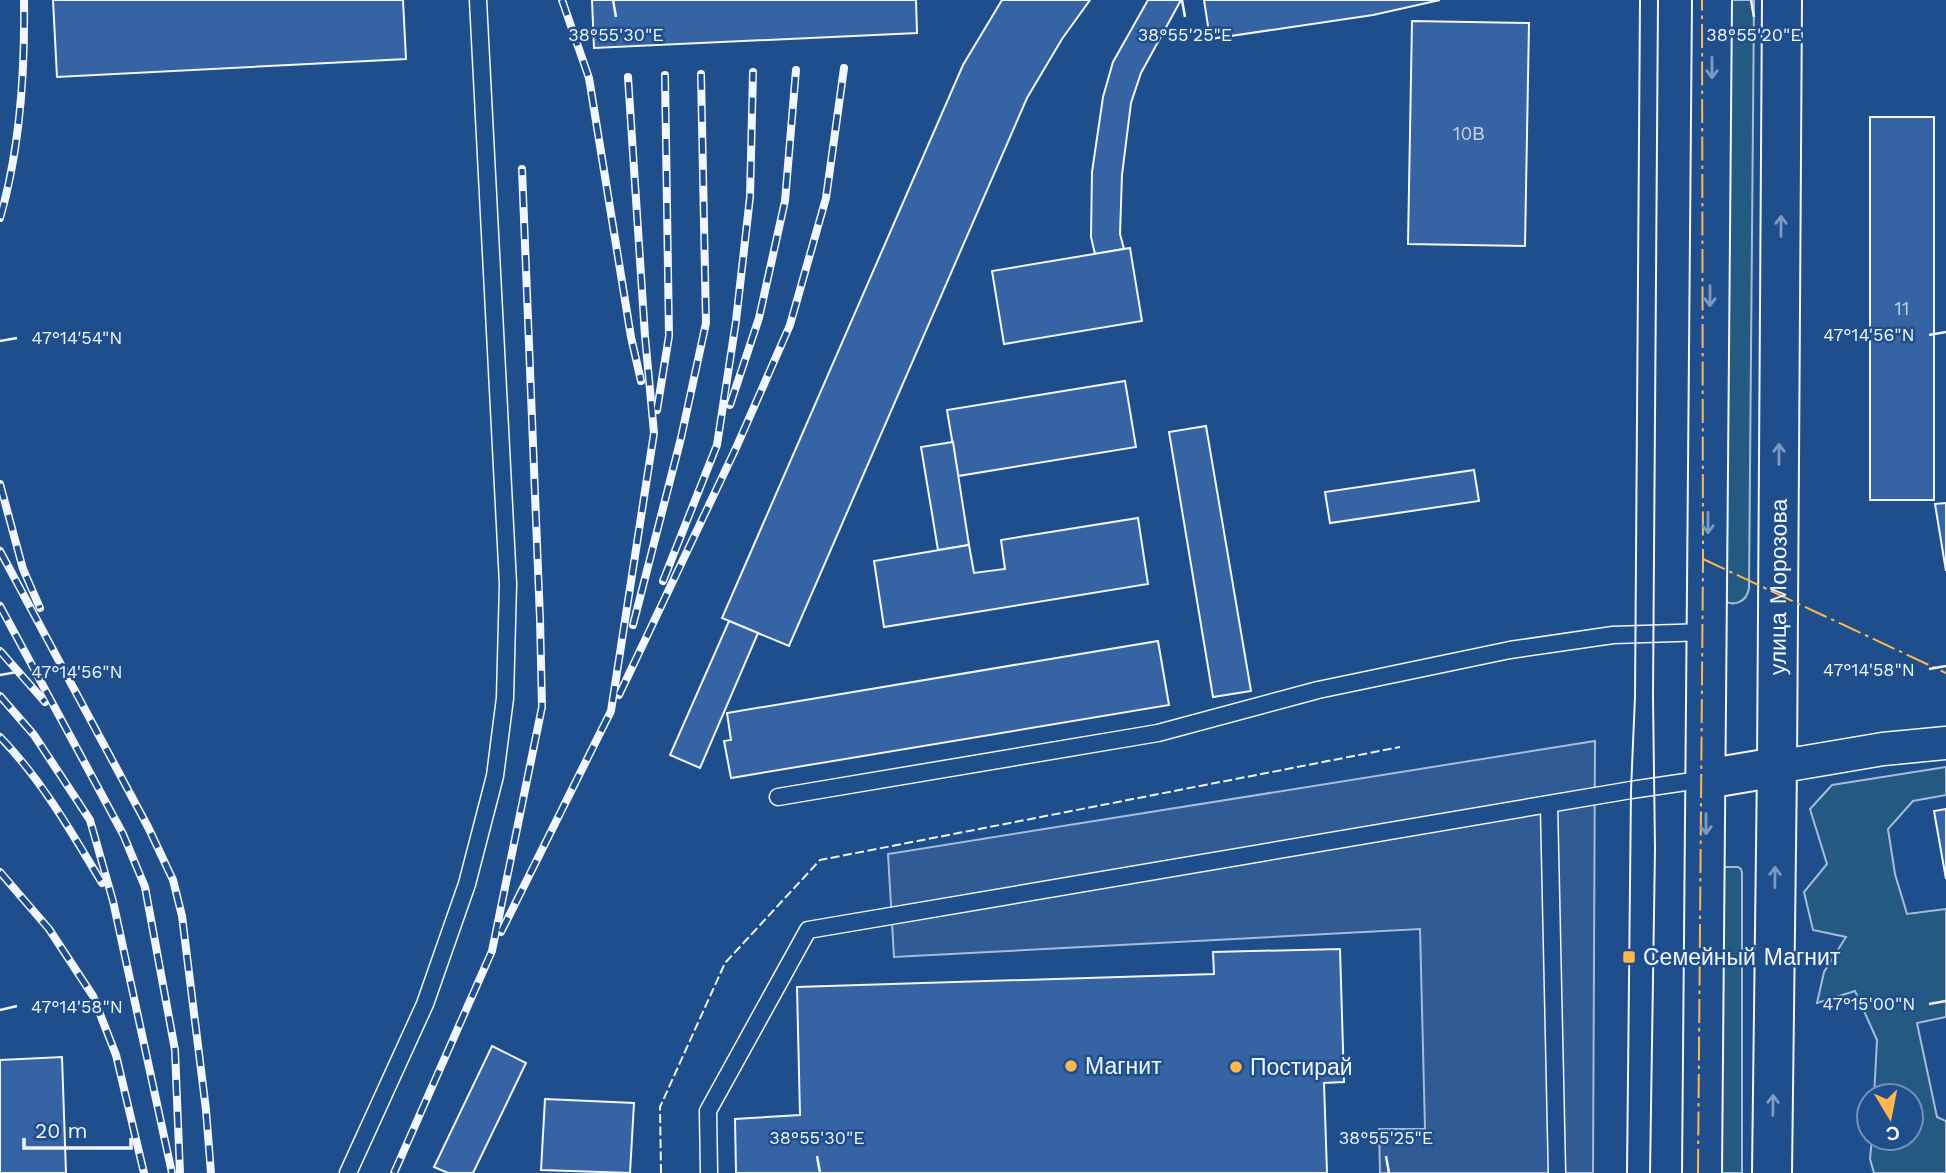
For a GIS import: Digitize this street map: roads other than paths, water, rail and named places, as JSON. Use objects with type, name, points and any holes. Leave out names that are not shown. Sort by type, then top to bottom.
[{"type":"main road","points":[[1702,1173],[1712,0]]},
{"type":"main road","name":"улица Морозова","points":[[1772,1173],[1782,0]]},
{"type":"main road","points":[[1706,779],[1777,767]]},
{"type":"street","points":[[1777,767],[1883,749],[1946,743]]},
{"type":"lane","points":[[348,1173],[425,1004],[467,884],[495,776],[505,698],[508,584],[478,0]]},
{"type":"lane","points":[[778,797],[1158,733],[1318,690],[1510,650],[1613,635],[1707,632]]},
{"type":"lane","points":[[709,1173],[708,1111],[808,930],[1706,779]]},
{"type":"lane","points":[[1549,805],[1557,1173]]},
{"type":"tram line","points":[[1627,1173],[1631,790],[1635,697],[1640,0]]},
{"type":"tram line","points":[[1650,1173],[1655,849],[1653,696],[1658,0]]},
{"type":"railway","points":[[0,218],[17,138],[24,0]]},
{"type":"railway","points":[[562,0],[589,78],[631,337],[641,381]]},
{"type":"railway","points":[[619,695],[736,448],[790,325],[826,198],[844,68]]},
{"type":"railway","points":[[730,405],[759,318],[785,201],[796,70]]},
{"type":"railway","points":[[663,581],[717,445],[736,321],[750,197],[753,72]]},
{"type":"railway","points":[[633,625],[681,438],[706,323],[701,74]]},
{"type":"railway","points":[[657,410],[669,336],[665,75]]},
{"type":"railway","points":[[501,932],[611,711],[654,433],[628,77]]},
{"type":"railway","points":[[394,1173],[492,951],[542,707],[522,169]]},
{"type":"railway","points":[[0,484],[23,569],[40,608]]},
{"type":"railway","points":[[0,551],[148,827],[173,880],[182,916],[211,1173]]},
{"type":"railway","points":[[0,606],[123,834],[145,887],[175,1050],[180,1173]]},
{"type":"railway","points":[[0,651],[45,702]]},
{"type":"railway","points":[[0,696],[34,735],[90,820],[113,901],[172,1173]]},
{"type":"railway","points":[[0,737],[43,789],[102,883]]},
{"type":"railway","points":[[0,872],[49,929],[93,996],[116,1055],[144,1173]]},
{"type":"place","name":"Семейный Магнит","points":[[1629,957]]},
{"type":"place","name":"Магнит","points":[[1071,1066]]},
{"type":"place","name":"Постирай","points":[[1236,1067]]}]
